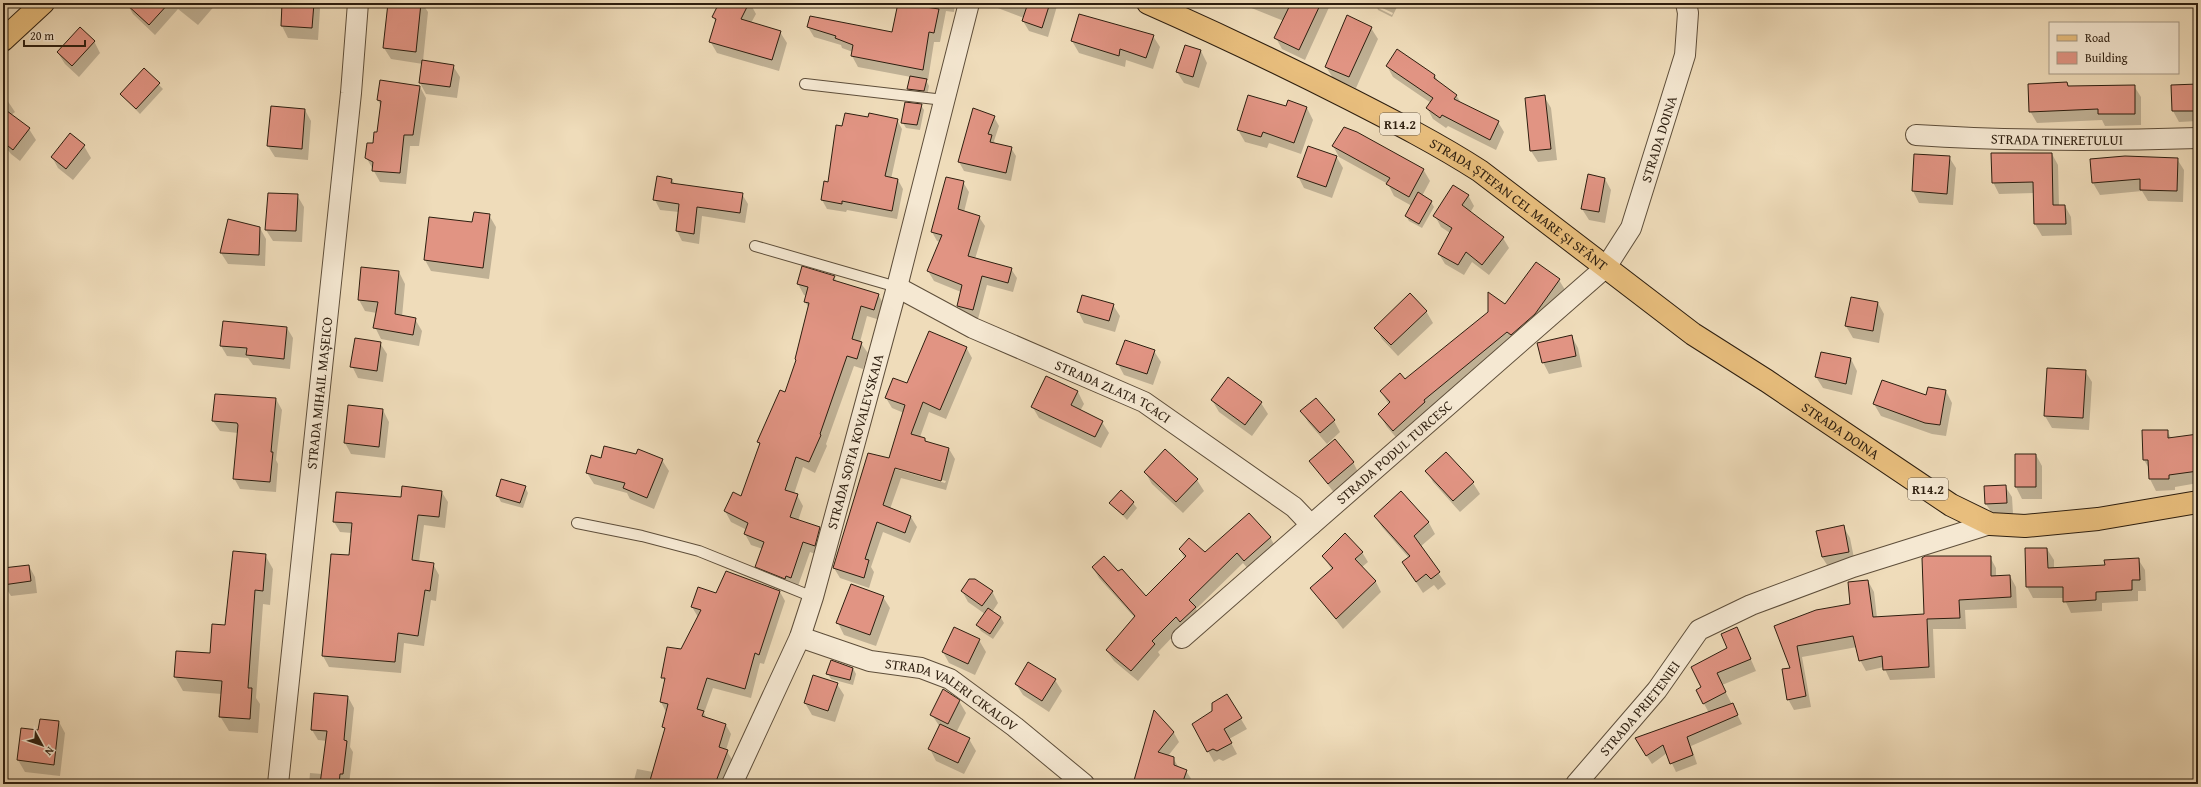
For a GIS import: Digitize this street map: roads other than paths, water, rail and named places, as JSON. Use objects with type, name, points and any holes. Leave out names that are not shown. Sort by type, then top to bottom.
[{"type":"main road","points":[[3,40],[43,3]]},
{"type":"main road","name":"STRADA ȘTEFAN CEL MARE ȘI SFÂNT","points":[[1148,3],[1250,49],[1417,133],[1480,172],[1693,334]]},
{"type":"main road","name":"STRADA DOINA","points":[[1693,334],[1951,505],[1990,524],[2025,526],[2098,519],[2198,502]]},
{"type":"street","name":"STRADA MIHAIL MAȘEICO","points":[[278,784],[351,93],[358,3]]},
{"type":"street","name":"STRADA SOFIA KOVALEVSKAIA","points":[[732,784],[800,637],[813,596],[897,287],[969,3]]},
{"type":"street","name":"STRADA DOINA","points":[[1606,267],[1631,228],[1685,55],[1688,13],[1686,3]]},
{"type":"street","name":"STRADA TINERETULUI","points":[[1916,135],[2007,140],[2123,140],[2198,138]]},
{"type":"street","name":"STRADA PODUL TURCESC","points":[[1182,638],[1606,267]]},
{"type":"street","name":"STRADA ZLATA TCACI","points":[[897,287],[974,328],[1144,402],[1294,507],[1311,525]]},
{"type":"street","name":"STRADA DOINA","points":[[1699,630],[1752,605],[1853,567],[1990,524]]},
{"type":"street","name":"STRADA PRIETENIEI","points":[[1576,784],[1657,690],[1699,630]]},
{"type":"street","name":"STRADA VALERI CIKALOV","points":[[800,637],[870,661],[921,668],[950,679],[1015,727],[1084,784]]},
{"type":"lane","points":[[805,84],[944,100]]},
{"type":"lane","points":[[755,246],[897,287]]},
{"type":"lane","points":[[578,523],[642,536],[699,551],[813,596]]}]
